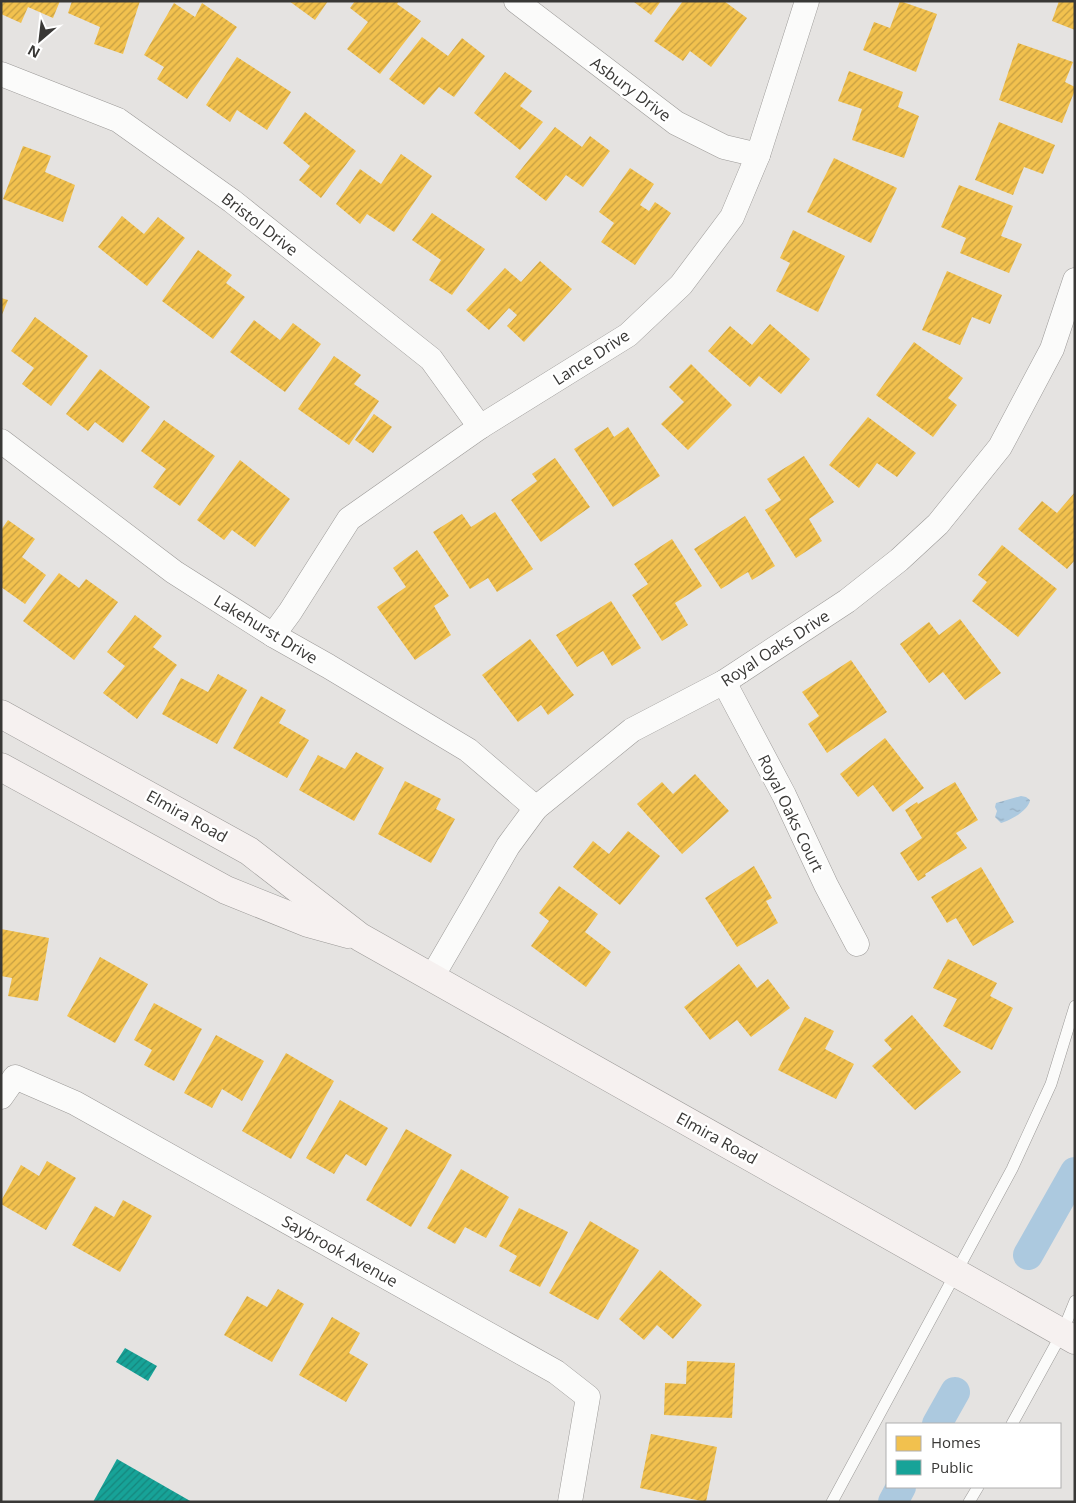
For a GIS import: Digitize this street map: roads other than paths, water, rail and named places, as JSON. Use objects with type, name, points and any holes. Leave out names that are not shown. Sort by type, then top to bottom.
[{"type":"main road","name":"Elmira Road","points":[[1,714],[249,851],[360,937],[1068,1337]]},
{"type":"main road","name":"Elmira Road","points":[[1,767],[226,890],[308,923],[360,937]]},
{"type":"street","name":"Asbury Drive","points":[[516,1],[676,123],[724,146],[758,155]]},
{"type":"street","name":"Lance Drive","points":[[273,635],[290,612],[349,519],[480,427],[628,335],[681,285],[732,217],[758,155],[807,1]]},
{"type":"street","name":"Bristol Drive","points":[[1,74],[118,120],[232,201],[432,359],[480,427]]},
{"type":"street","name":"Royal Oaks Drive","points":[[432,977],[508,846],[536,808],[632,730],[724,682],[846,600],[900,560],[938,524],[1000,447],[1052,348],[1075,280]]},
{"type":"street","name":"Lakehurst Drive","points":[[1,441],[174,572],[273,635],[468,750],[536,808]]},
{"type":"street","name":"Royal Oaks Court","points":[[724,682],[784,794],[826,885],[857,944]]},
{"type":"street","name":"Saybrook Avenue","points":[[1,1097],[14,1077],[75,1103],[556,1372],[588,1397],[570,1502]]},
{"type":"lane","points":[[832,1502],[957,1274],[1012,1169],[1051,1084],[1075,1006]]},
{"type":"lane","points":[[1013,1423],[1068,1337],[1075,1301]]},
{"type":"lane","points":[[969,1502],[977,1488]]},
{"type":"water","points":[[1021,796],[1030,800],[1029,804],[1023,811],[1001,823],[995,817],[997,811],[996,803]]},
{"type":"waterway","points":[[1028,1255],[1075,1172]]},
{"type":"waterway","points":[[938,1423],[955,1392]]},
{"type":"waterway","points":[[893,1502],[900,1488]]}]
